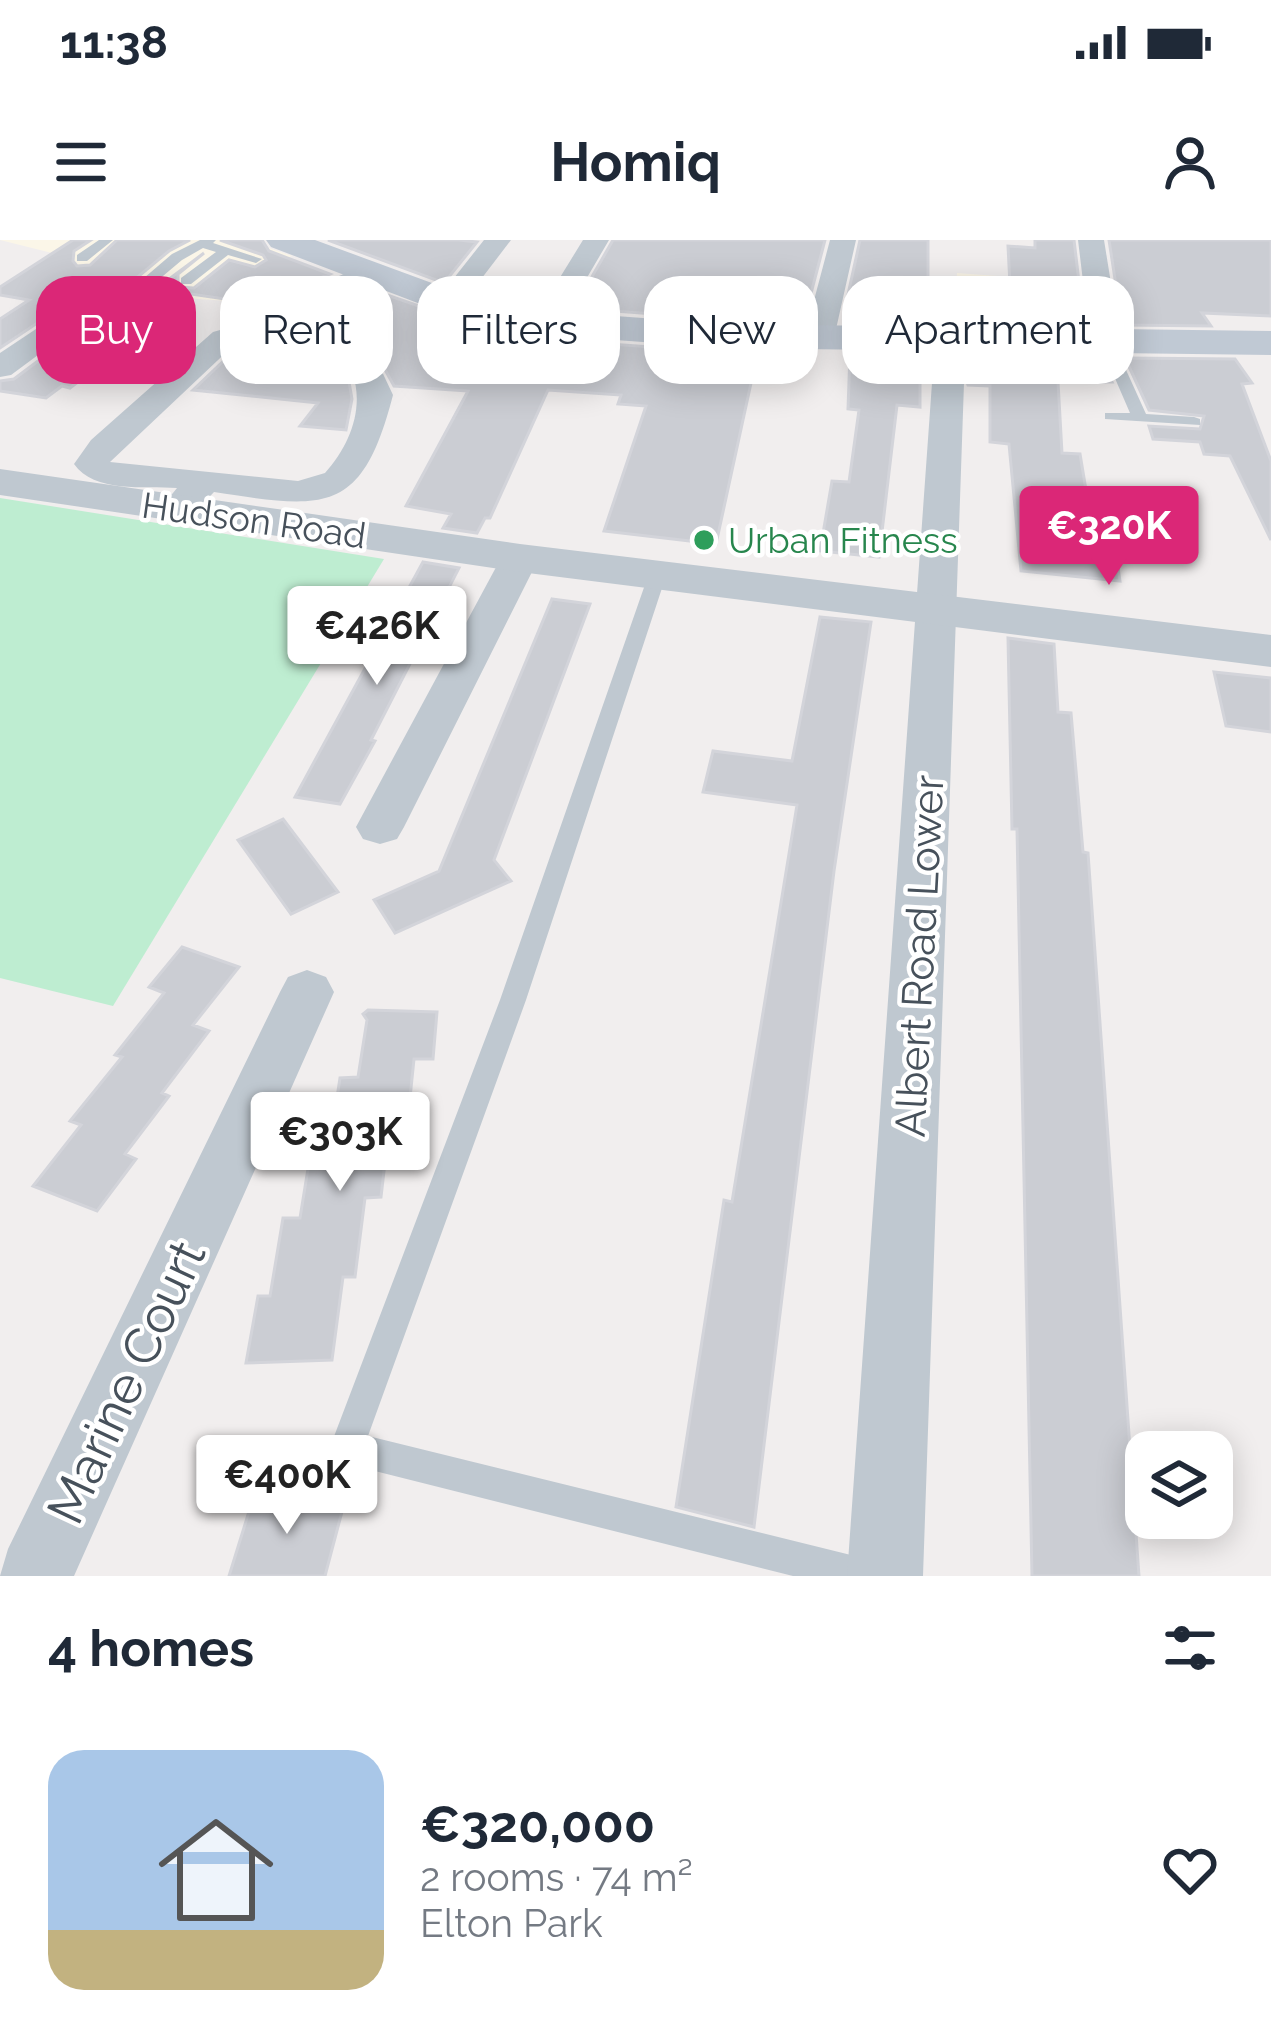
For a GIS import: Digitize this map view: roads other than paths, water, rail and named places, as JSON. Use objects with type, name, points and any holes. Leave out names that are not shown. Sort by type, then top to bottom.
[{"type":"main road","points":[[294,248],[417,290]]},
{"type":"main road","points":[[620,329],[842,338]]},
{"type":"main road","points":[[1134,341],[1271,343]]},
{"type":"street","points":[[470,276],[498,240]]},
{"type":"street","points":[[574,276],[596,240]]},
{"type":"street","points":[[819,338],[843,240]]},
{"type":"street","points":[[1091,240],[1096,276]]},
{"type":"street","points":[[0,368],[36,342]]},
{"type":"street","points":[[220,342],[103,447],[92,464],[99,472],[192,495],[317,494],[347,476],[377,395],[372,384]]},
{"type":"street","name":"Albert Road Lower","points":[[885,1576],[948,384]]},
{"type":"street","name":"Hudson Road","points":[[0,482],[192,495],[520,557],[938,613],[1271,651]]},
{"type":"street","points":[[380,827],[520,557]]},
{"type":"street","name":"Marine Court","points":[[35,1576],[307,992]]},
{"type":"lane","points":[[82,258],[107,240]]},
{"type":"lane","points":[[154,276],[178,256],[206,242],[227,250],[294,248]]},
{"type":"lane","points":[[191,276],[227,250]]},
{"type":"lane","points":[[350,276],[364,271]]},
{"type":"lane","points":[[1125,384],[1140,418]]},
{"type":"lane","points":[[1110,416],[1195,422]]},
{"type":"lane","points":[[657,576],[513,1000],[347,1447],[863,1576]]},
{"type":"place","name":"Urban Fitness","points":[[704,540]]}]
